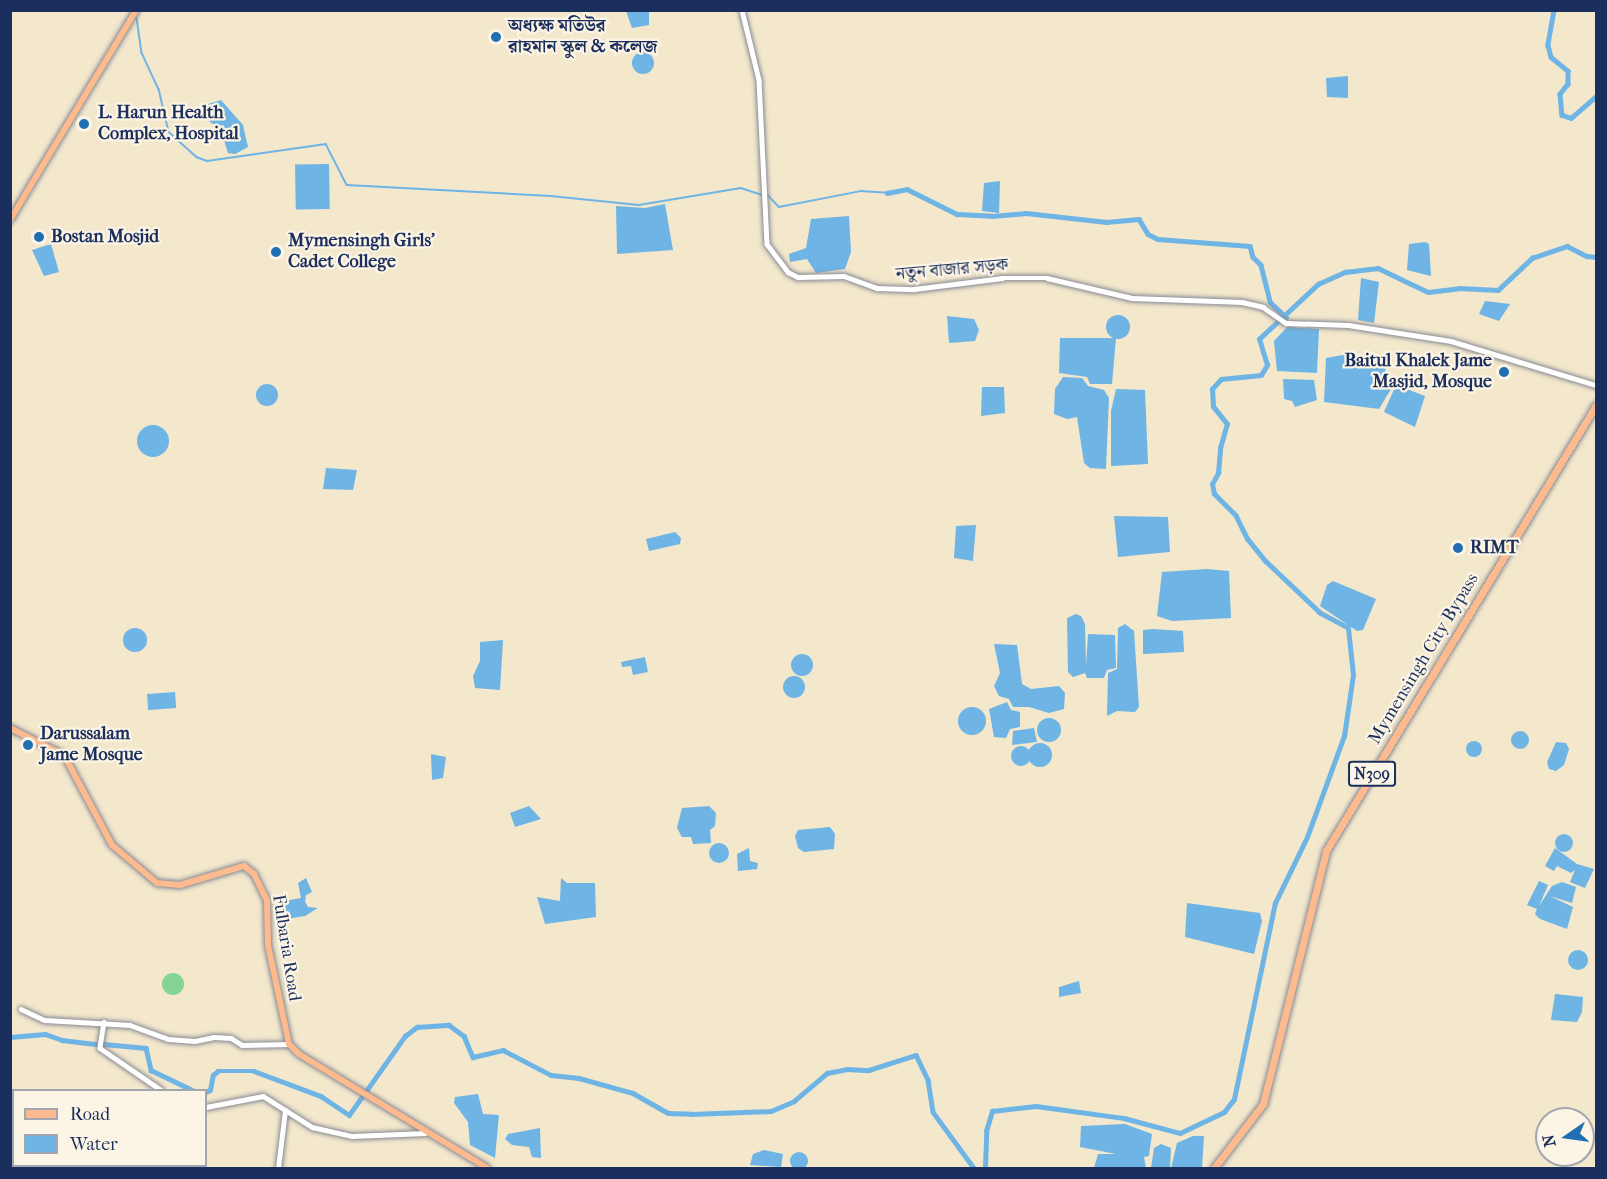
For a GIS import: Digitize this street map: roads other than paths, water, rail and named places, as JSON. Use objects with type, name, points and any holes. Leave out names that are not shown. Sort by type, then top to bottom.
[{"type":"highway","name":"Mymensingh City Bypass","points":[[1214,1168],[1263,1104],[1326,851],[1596,405]]},
{"type":"main road","points":[[10,220],[136,10]]},
{"type":"main road","name":"Fulbaria Road","points":[[10,728],[64,755],[112,845],[157,883],[180,885],[244,866],[254,874],[267,901],[268,945],[289,1044]]},
{"type":"main road","points":[[289,1044],[371,1099],[487,1168]]},
{"type":"street","name":"নতুন বাজার সড়ক","points":[[742,10],[759,80],[767,244],[788,272],[798,278],[844,276],[877,288],[914,289],[1002,278],[1047,278],[1132,298],[1254,304],[1286,323],[1348,325],[1452,341],[1596,385]]},
{"type":"street","points":[[21,1009],[45,1020],[130,1025],[168,1039],[195,1041],[214,1037],[231,1038],[242,1046],[289,1044]]},
{"type":"street","points":[[104,1022],[100,1048],[160,1089]]},
{"type":"street","points":[[207,1107],[251,1095],[275,1100],[285,1110],[312,1127],[352,1136],[401,1137],[426,1133]]},
{"type":"street","points":[[278,1168],[285,1110]]},
{"type":"water","points":[[626,11],[649,11],[649,25],[632,28]]},
{"type":"water","points":[[643,52],[651,55],[654,63],[651,71],[643,74],[635,71],[632,63],[635,55]]},
{"type":"water","points":[[1348,76],[1348,98],[1327,97],[1326,78]]},
{"type":"water","points":[[221,100],[243,125],[248,147],[235,154],[228,153],[220,128],[210,122],[208,104]]},
{"type":"water","points":[[329,164],[330,209],[296,210],[295,165]]},
{"type":"water","points":[[1000,181],[999,213],[982,211],[984,183]]},
{"type":"water","points":[[665,204],[673,250],[617,254],[616,206],[645,208]]},
{"type":"water","points":[[849,216],[851,252],[845,269],[816,273],[807,259],[790,262],[789,254],[806,248],[811,219]]},
{"type":"water","points":[[1425,242],[1429,244],[1431,276],[1407,270],[1409,244]]},
{"type":"water","points":[[51,244],[59,272],[44,276],[32,250]]},
{"type":"water","points":[[1361,278],[1379,282],[1374,323],[1358,320]]},
{"type":"water","points":[[1485,301],[1510,304],[1499,321],[1479,314]]},
{"type":"water","points":[[1118,315],[1127,318],[1130,327],[1127,336],[1118,339],[1109,336],[1106,327],[1109,318]]},
{"type":"water","points":[[947,316],[974,319],[979,330],[975,341],[949,343]]},
{"type":"water","points":[[1287,327],[1319,329],[1317,373],[1277,371],[1274,341]]},
{"type":"water","points":[[1060,338],[1116,338],[1112,384],[1090,384],[1087,377],[1059,373]]},
{"type":"water","points":[[1348,354],[1385,363],[1386,383],[1391,389],[1379,409],[1324,402],[1326,358]]},
{"type":"water","points":[[1063,377],[1082,378],[1088,386],[1104,390],[1109,398],[1106,469],[1090,468],[1084,463],[1077,417],[1067,419],[1054,414],[1055,389]]},
{"type":"water","points":[[1283,379],[1314,380],[1317,400],[1295,407],[1292,401],[1284,399]]},
{"type":"water","points":[[267,384],[275,387],[278,395],[275,403],[267,406],[259,403],[256,395],[259,387]]},
{"type":"water","points":[[1396,385],[1425,396],[1415,427],[1384,412]]},
{"type":"water","points":[[982,387],[1004,387],[1005,413],[981,416]]},
{"type":"water","points":[[1116,389],[1145,390],[1148,464],[1111,466],[1111,411]]},
{"type":"water","points":[[153,425],[164,430],[169,441],[164,452],[153,457],[142,452],[137,441],[142,430]]},
{"type":"water","points":[[326,468],[357,470],[353,490],[323,489]]},
{"type":"water","points":[[1114,516],[1168,517],[1170,552],[1118,557]]},
{"type":"water","points":[[976,525],[973,561],[954,558],[956,526]]},
{"type":"water","points":[[675,532],[681,538],[680,544],[649,551],[646,539]]},
{"type":"water","points":[[1207,569],[1229,571],[1231,618],[1172,621],[1157,616],[1162,572]]},
{"type":"water","points":[[1333,581],[1376,599],[1363,630],[1357,631],[1320,606],[1327,585]]},
{"type":"water","points":[[1076,614],[1081,616],[1085,624],[1086,666],[1088,634],[1115,635],[1116,668],[1107,670],[1104,678],[1087,678],[1085,673],[1073,677],[1068,672],[1067,618]]},
{"type":"water","points":[[1125,624],[1134,631],[1139,707],[1135,712],[1117,711],[1107,716],[1108,673],[1117,669],[1118,628]]},
{"type":"water","points":[[135,628],[144,631],[147,640],[144,649],[135,652],[126,649],[123,640],[126,631]]},
{"type":"water","points":[[1143,630],[1183,631],[1184,652],[1143,654]]},
{"type":"water","points":[[503,640],[500,690],[475,688],[473,676],[480,661],[480,642]]},
{"type":"water","points":[[994,644],[1017,645],[1022,684],[1031,689],[1059,686],[1065,693],[1064,709],[1049,713],[1029,707],[1013,707],[1009,699],[999,696],[994,686],[1000,673]]},
{"type":"water","points":[[802,654],[810,657],[813,665],[810,673],[802,676],[794,673],[791,665],[794,657]]},
{"type":"water","points":[[645,657],[648,672],[633,675],[631,666],[622,667],[621,662]]},
{"type":"water","points":[[794,676],[804,683],[805,687],[798,697],[794,698],[784,691],[783,687],[790,677]]},
{"type":"water","points":[[175,692],[176,708],[148,710],[147,694]]},
{"type":"water","points":[[1007,702],[1011,710],[1020,712],[1020,727],[1010,729],[1006,738],[994,737],[989,709]]},
{"type":"water","points":[[972,707],[982,711],[986,721],[982,731],[972,735],[962,731],[958,721],[962,711]]},
{"type":"water","points":[[1049,718],[1054,719],[1060,725],[1060,735],[1054,741],[1049,742],[1044,741],[1038,735],[1037,730],[1038,725],[1044,719]]},
{"type":"water","points":[[1034,728],[1037,742],[1012,745],[1013,731]]},
{"type":"water","points":[[1520,731],[1526,734],[1529,740],[1526,746],[1520,749],[1514,746],[1511,740],[1514,734]]},
{"type":"water","points":[[1471,741],[1477,741],[1482,749],[1480,755],[1471,757],[1466,752],[1466,746]]},
{"type":"water","points":[[1556,742],[1566,743],[1569,749],[1564,765],[1556,771],[1549,769],[1547,762]]},
{"type":"water","points":[[1040,743],[1045,744],[1051,750],[1051,760],[1045,766],[1040,767],[1035,766],[1029,760],[1028,755],[1029,750],[1035,744]]},
{"type":"water","points":[[1021,746],[1028,749],[1031,756],[1028,763],[1021,766],[1014,763],[1011,756],[1014,749]]},
{"type":"water","points":[[431,754],[446,757],[443,778],[432,780]]},
{"type":"water","points":[[529,806],[541,819],[515,827],[510,813]]},
{"type":"water","points":[[709,806],[716,813],[715,826],[710,830],[711,843],[693,844],[691,837],[682,837],[677,828],[682,808]]},
{"type":"water","points":[[830,827],[835,834],[834,849],[804,852],[798,848],[795,836],[798,830]]},
{"type":"water","points":[[1560,834],[1568,834],[1573,839],[1571,850],[1560,852],[1555,847],[1555,839]]},
{"type":"water","points":[[719,843],[726,846],[729,853],[726,860],[719,863],[712,860],[709,853],[712,846]]},
{"type":"water","points":[[749,848],[750,861],[758,863],[757,869],[738,871],[737,854]]},
{"type":"water","points":[[1555,848],[1577,864],[1594,869],[1585,888],[1570,882],[1575,870],[1571,873],[1557,866],[1554,871],[1545,866]]},
{"type":"water","points":[[306,878],[312,892],[306,895],[305,902],[308,907],[318,908],[305,916],[280,920],[277,916],[285,901],[301,898],[298,883]]},
{"type":"water","points":[[561,878],[567,883],[595,883],[596,917],[545,924],[537,897],[560,901]]},
{"type":"water","points":[[1539,881],[1548,885],[1539,906],[1552,886],[1562,882],[1576,887],[1572,903],[1550,896],[1573,907],[1567,929],[1540,919],[1535,914],[1537,909],[1527,905]]},
{"type":"water","points":[[1187,903],[1260,913],[1262,921],[1254,954],[1185,937]]},
{"type":"water","points":[[1578,950],[1585,953],[1588,960],[1585,967],[1578,970],[1571,967],[1568,960],[1571,953]]},
{"type":"water","points":[[1079,981],[1081,993],[1059,997],[1059,987]]},
{"type":"water","points":[[1555,994],[1583,997],[1582,1012],[1577,1022],[1551,1020]]},
{"type":"water","points":[[478,1094],[483,1114],[499,1115],[495,1158],[470,1145],[468,1122],[454,1103],[455,1097]]},
{"type":"water","points":[[1125,1124],[1152,1134],[1149,1156],[1144,1157],[1146,1168],[1094,1168],[1098,1154],[1116,1154],[1080,1147],[1081,1126]]},
{"type":"water","points":[[540,1128],[541,1158],[532,1157],[529,1147],[512,1145],[505,1139],[508,1134]]},
{"type":"water","points":[[1193,1136],[1204,1136],[1202,1168],[1171,1168],[1177,1143]]},
{"type":"water","points":[[1161,1144],[1171,1148],[1170,1168],[1151,1168],[1154,1148]]},
{"type":"water","points":[[764,1150],[783,1154],[781,1167],[750,1165],[753,1154]]},
{"type":"water","points":[[795,1152],[803,1152],[808,1157],[806,1168],[795,1170],[790,1165],[790,1157]]},
{"type":"waterway","points":[[1554,10],[1548,45],[1551,57],[1568,71],[1568,84],[1560,94],[1562,115],[1571,118],[1596,96]]},
{"type":"waterway","points":[[137,18],[142,53],[159,89],[169,132],[197,157],[207,161],[326,144],[347,185],[551,196],[639,205],[741,188],[762,195]]},
{"type":"waterway","points":[[887,193],[907,189],[957,214],[992,216],[1026,213],[1106,222],[1139,219],[1148,234],[1158,239],[1250,246],[1253,257],[1261,265],[1270,302],[1286,317]]},
{"type":"waterway","points":[[768,195],[779,207],[861,191],[887,193]]},
{"type":"waterway","points":[[985,1168],[986,1131],[992,1111],[1036,1106],[1124,1118],[1180,1133],[1224,1112],[1234,1099],[1275,903],[1307,837],[1344,736],[1353,675],[1348,628],[1320,613],[1265,561],[1247,539],[1236,516],[1214,494],[1212,484],[1218,473],[1220,448],[1227,424],[1213,407],[1212,389],[1221,379],[1261,375],[1267,365],[1259,339],[1318,284],[1345,272],[1378,268],[1428,292],[1459,288],[1498,290],[1532,258],[1567,246],[1587,256],[1596,257]]},
{"type":"waterway","points":[[207,1092],[210,1090],[213,1075],[218,1071],[254,1071],[321,1096],[349,1115],[405,1036],[417,1027],[449,1025],[464,1036],[473,1057],[503,1050],[551,1075],[579,1078],[633,1093],[668,1113],[771,1111],[794,1101],[827,1073],[847,1069],[869,1070],[916,1055],[928,1080],[933,1112],[974,1168]]},
{"type":"waterway","points":[[10,1037],[45,1034],[62,1040],[97,1044]]},
{"type":"waterway","points":[[104,1044],[146,1048],[151,1070],[190,1089]]},
{"type":"place","name":"অধ্যক্ষ মতিউর রাহমান স্কুল & কলেজ","points":[[496,37]]},
{"type":"place","name":"L. Harun Health Complex, Hospital","points":[[84,124]]},
{"type":"place","name":"Bostan Mosjid","points":[[39,237]]},
{"type":"place","name":"Mymensingh Girls' Cadet College","points":[[276,252]]},
{"type":"place","name":"Baitul Khalek Jame Masjid, Mosque","points":[[1504,372]]},
{"type":"place","name":"RIMT","points":[[1458,548]]},
{"type":"place","name":"Darussalam Jame Mosque","points":[[28,745]]}]
